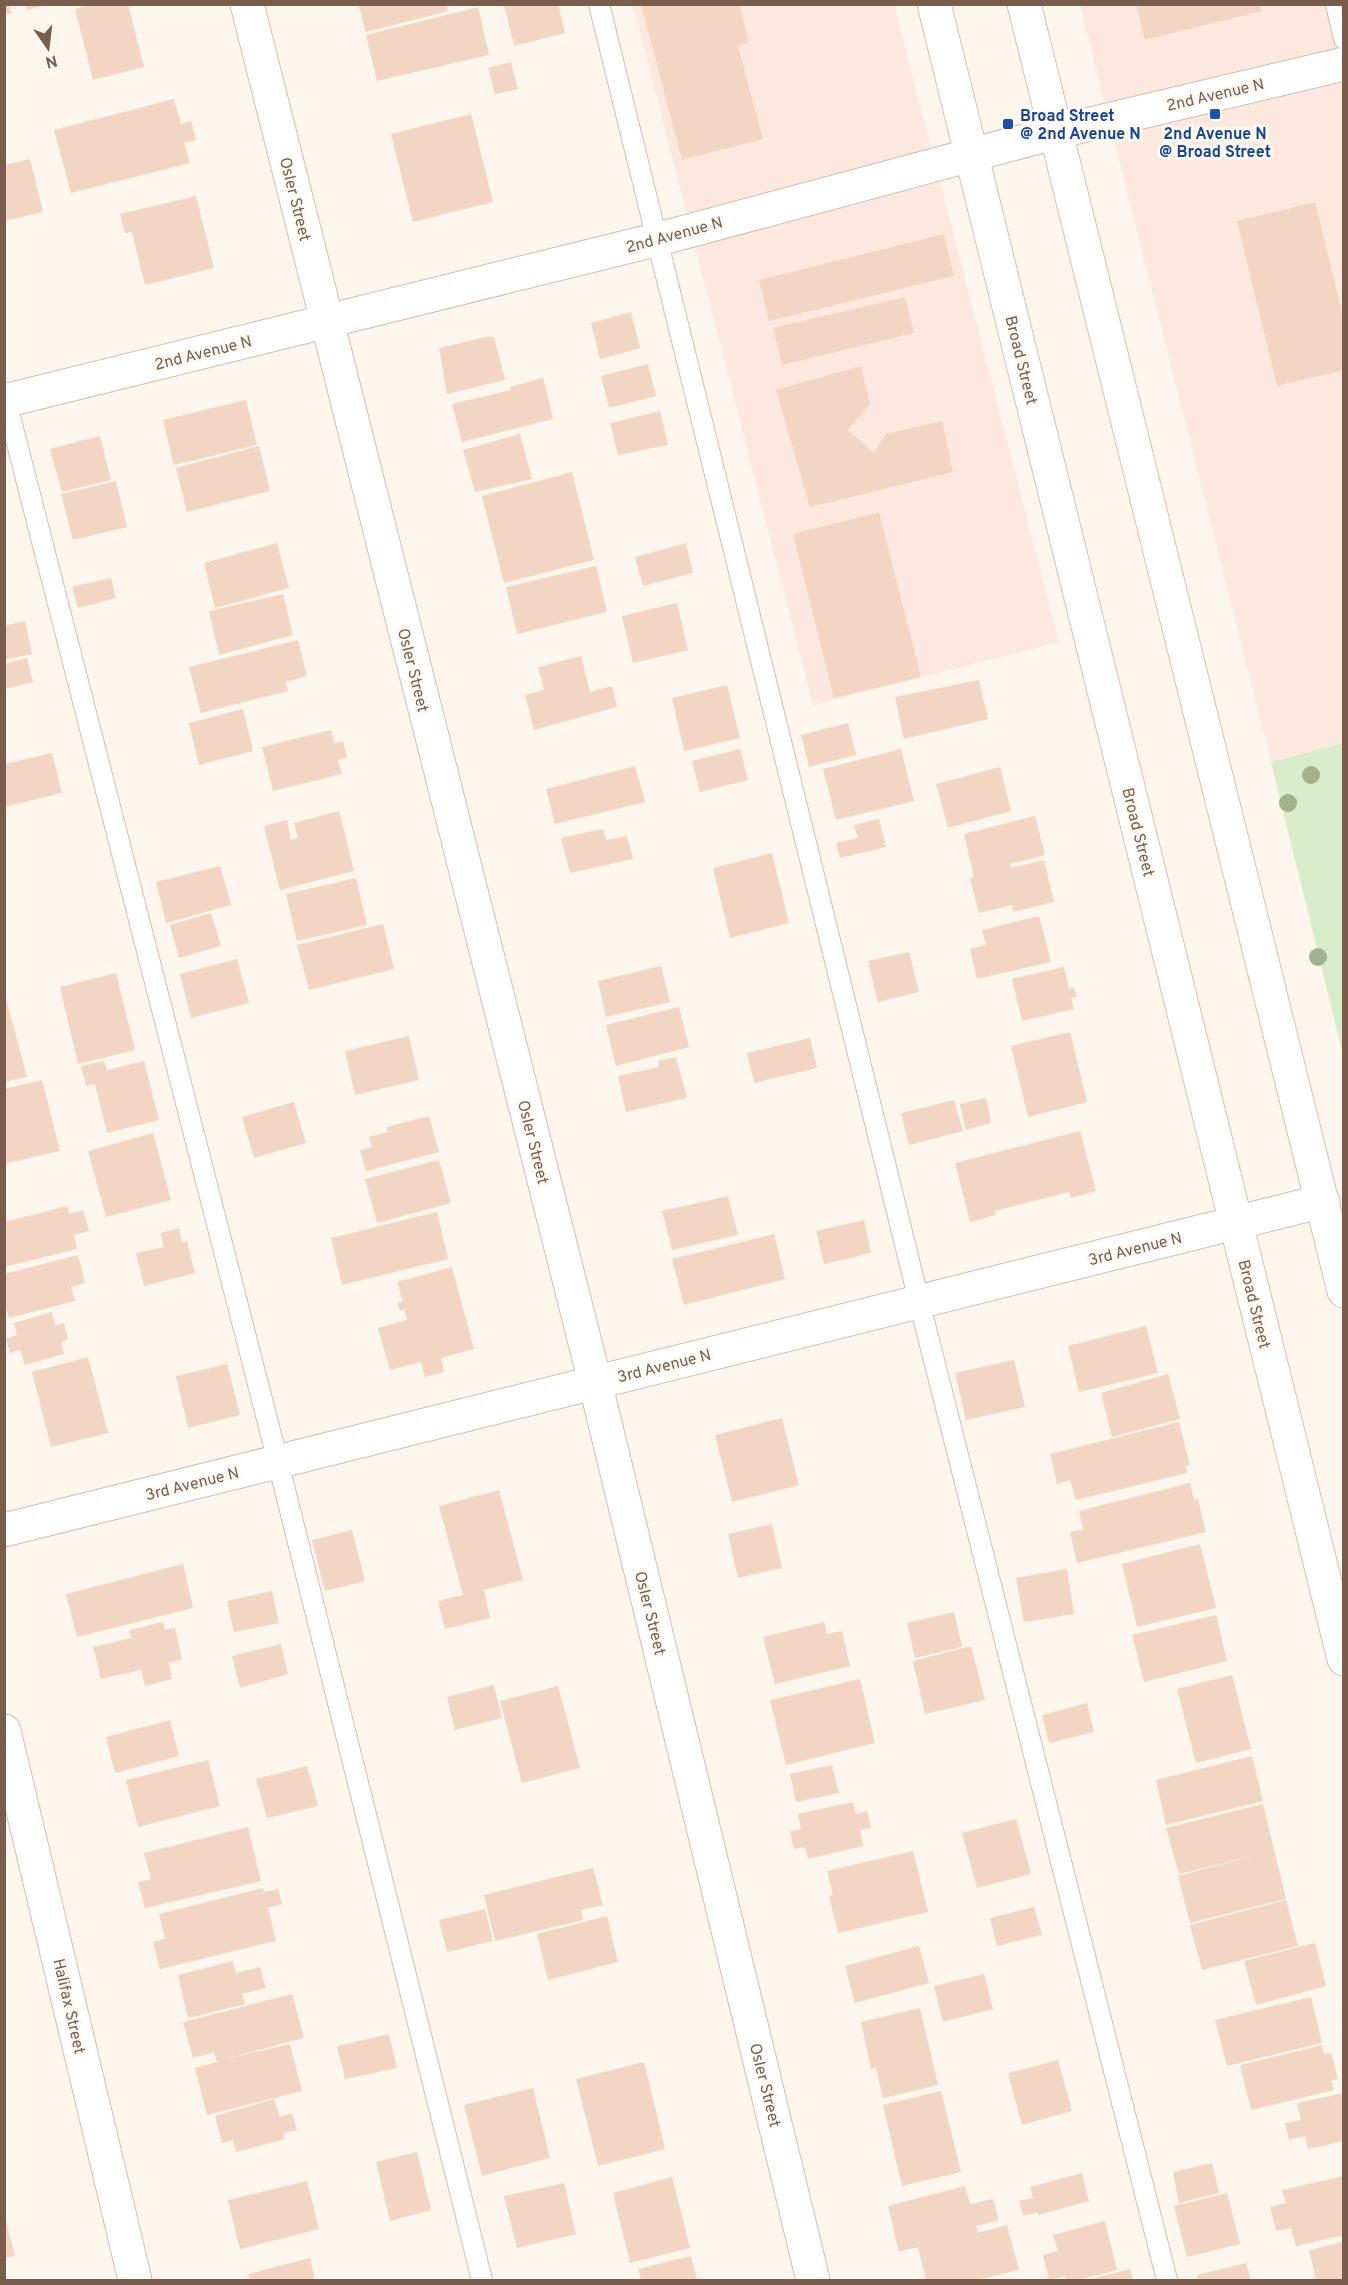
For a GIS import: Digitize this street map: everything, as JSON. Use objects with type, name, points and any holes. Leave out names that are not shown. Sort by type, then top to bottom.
[{"type":"street","name":"Osler Street","points":[[247,4],[595,1382],[813,2280]]},
{"type":"street","name":"Broad Street","points":[[934,4],[1344,1659]]},
{"type":"street","points":[[1024,4],[1058,132],[1344,1291]]},
{"type":"street","name":"2nd Avenue N","points":[[5,398],[326,322],[659,239],[971,154],[1344,64]]},
{"type":"street","name":"3rd Avenue N","points":[[4,1530],[1323,1201]]},
{"type":"street","name":"Halifax Street","points":[[4,1731],[135,2280]]},
{"type":"lane","points":[[599,4],[920,1301],[1167,2280]]},
{"type":"lane","points":[[1336,4],[1344,39]]},
{"type":"lane","points":[[5,398],[278,1462],[482,2280]]},
{"type":"shaded area","points":[[633,5],[894,5],[1059,642],[813,705]]},
{"type":"shaded area","points":[[1080,5],[1343,5],[1343,743],[1271,762]]},
{"type":"green space","points":[[1344,743],[1343,1055],[1271,762]]},
{"type":"building","points":[[4,4],[9,4],[12,13],[4,15]]},
{"type":"building","points":[[26,4],[45,4],[45,5],[27,10]]},
{"type":"building","points":[[94,4],[128,4],[144,67],[93,80],[75,9]]},
{"type":"building","points":[[358,4],[446,4],[448,11],[366,32]]},
{"type":"building","points":[[504,4],[558,4],[565,33],[514,46]]},
{"type":"building","points":[[641,4],[739,4],[749,42],[738,46],[763,139],[682,160]]},
{"type":"building","points":[[1136,4],[1260,4],[1262,11],[1145,40]]},
{"type":"building","points":[[478,7],[489,55],[377,81],[366,35]]},
{"type":"building","points":[[511,62],[518,89],[495,94],[488,68]]},
{"type":"building","points":[[174,99],[181,124],[191,121],[196,140],[184,143],[190,163],[71,193],[54,130]]},
{"type":"building","points":[[471,114],[493,202],[413,222],[391,134]]},
{"type":"building","points":[[30,159],[43,212],[4,221],[4,165]]},
{"type":"building","points":[[196,196],[214,268],[145,285],[132,232],[125,233],[120,214]]},
{"type":"building","points":[[1315,202],[1344,320],[1344,370],[1277,386],[1237,221]]},
{"type":"building","points":[[944,234],[954,276],[769,321],[759,280]]},
{"type":"building","points":[[905,297],[914,333],[782,365],[773,328]]},
{"type":"building","points":[[631,312],[640,348],[600,359],[591,323]]},
{"type":"building","points":[[494,337],[505,380],[447,394],[439,348]]},
{"type":"building","points":[[648,364],[656,396],[609,408],[601,376]]},
{"type":"building","points":[[861,366],[870,404],[848,430],[874,453],[886,434],[942,421],[953,472],[810,507],[776,390]]},
{"type":"building","points":[[543,378],[553,419],[462,442],[452,404],[511,390],[510,387]]},
{"type":"building","points":[[246,400],[257,445],[174,465],[163,420]]},
{"type":"building","points":[[660,411],[668,445],[618,455],[610,423]]},
{"type":"building","points":[[520,434],[532,479],[475,492],[463,450]]},
{"type":"building","points":[[100,436],[111,480],[62,492],[50,449]]},
{"type":"building","points":[[259,446],[270,491],[187,512],[176,468]]},
{"type":"building","points":[[572,472],[594,560],[504,583],[482,496]]},
{"type":"building","points":[[116,481],[127,527],[73,540],[61,494]]},
{"type":"building","points":[[879,512],[921,677],[834,698],[793,534]]},
{"type":"building","points":[[277,543],[289,588],[215,608],[204,563]]},
{"type":"building","points":[[686,543],[693,573],[643,586],[635,557]]},
{"type":"building","points":[[596,566],[607,612],[517,634],[506,587]]},
{"type":"building","points":[[111,578],[116,598],[78,608],[72,587]]},
{"type":"building","points":[[283,594],[293,635],[219,655],[209,611]]},
{"type":"building","points":[[677,603],[688,650],[633,663],[622,616]]},
{"type":"building","points":[[25,621],[32,654],[4,660],[4,626]]},
{"type":"building","points":[[298,640],[307,676],[285,682],[288,691],[201,713],[189,667]]},
{"type":"building","points":[[581,656],[590,692],[612,686],[617,707],[534,730],[525,695],[544,690],[538,667]]},
{"type":"building","points":[[27,658],[33,682],[4,689],[4,664]]},
{"type":"building","points":[[979,680],[988,719],[904,739],[895,697]]},
{"type":"building","points":[[727,685],[740,738],[684,751],[672,698]]},
{"type":"building","points":[[243,709],[253,751],[199,765],[189,723]]},
{"type":"building","points":[[848,723],[856,755],[809,767],[801,735]]},
{"type":"building","points":[[331,730],[334,743],[343,741],[347,758],[338,760],[342,774],[273,791],[262,747]]},
{"type":"building","points":[[740,749],[748,780],[700,792],[692,761]]},
{"type":"building","points":[[901,749],[914,801],[836,820],[823,769]]},
{"type":"building","points":[[52,753],[62,793],[4,807],[4,764]]},
{"type":"building","points":[[635,766],[645,802],[555,824],[546,789]]},
{"type":"building","points":[[1000,767],[1011,811],[948,828],[936,784]]},
{"type":"building","points":[[339,811],[354,871],[280,890],[264,826],[287,820],[291,840],[298,838],[294,823]]},
{"type":"building","points":[[1035,816],[1045,855],[1010,864],[1011,868],[1044,860],[1054,902],[1013,912],[1012,905],[979,913],[970,878],[974,877],[964,834]]},
{"type":"building","points":[[879,819],[886,847],[840,858],[836,843],[858,838],[854,825]]},
{"type":"building","points":[[603,829],[606,840],[627,836],[633,859],[570,873],[561,838]]},
{"type":"building","points":[[772,853],[789,923],[730,938],[713,868]]},
{"type":"building","points":[[220,866],[231,905],[166,923],[156,882]]},
{"type":"building","points":[[356,878],[367,925],[297,941],[286,894]]},
{"type":"building","points":[[211,913],[221,946],[179,958],[170,925]]},
{"type":"building","points":[[1039,916],[1051,962],[977,979],[970,949],[986,945],[982,930]]},
{"type":"building","points":[[383,924],[394,969],[309,990],[297,945]]},
{"type":"building","points":[[909,952],[919,992],[878,1002],[868,961]]},
{"type":"building","points":[[237,959],[249,1003],[191,1018],[180,974]]},
{"type":"building","points":[[661,966],[670,1002],[606,1017],[598,981]]},
{"type":"building","points":[[1064,967],[1069,989],[1074,988],[1077,997],[1071,998],[1074,1009],[1022,1021],[1012,979]]},
{"type":"building","points":[[116,973],[135,1050],[78,1064],[60,987]]},
{"type":"building","points":[[4,991],[27,1077],[4,1082]]},
{"type":"building","points":[[679,1007],[689,1047],[616,1066],[606,1025]]},
{"type":"building","points":[[1070,1032],[1087,1102],[1028,1117],[1011,1046]]},
{"type":"building","points":[[409,1036],[419,1080],[355,1095],[345,1051]]},
{"type":"building","points":[[810,1038],[817,1068],[754,1083],[747,1053]]},
{"type":"building","points":[[676,1057],[687,1098],[626,1112],[618,1076],[659,1067],[658,1061]]},
{"type":"building","points":[[104,1061],[107,1070],[144,1061],[159,1120],[107,1133],[95,1084],[86,1086],[81,1066]]},
{"type":"building","points":[[42,1080],[60,1151],[4,1164],[4,1089]]},
{"type":"building","points":[[986,1098],[991,1123],[966,1130],[960,1104]]},
{"type":"building","points":[[954,1100],[963,1131],[909,1145],[901,1113]]},
{"type":"building","points":[[294,1102],[306,1143],[254,1158],[242,1117]]},
{"type":"building","points":[[429,1116],[439,1152],[366,1171],[360,1150],[372,1147],[369,1137],[388,1132],[386,1127]]},
{"type":"building","points":[[1080,1131],[1096,1191],[1071,1198],[1069,1192],[995,1211],[996,1215],[970,1222],[955,1163]]},
{"type":"building","points":[[153,1133],[171,1200],[106,1217],[88,1151]]},
{"type":"building","points":[[439,1160],[451,1203],[377,1223],[365,1179]]},
{"type":"building","points":[[728,1196],[738,1235],[672,1250],[662,1211]]},
{"type":"building","points":[[67,1206],[69,1214],[83,1210],[89,1231],[74,1235],[77,1249],[4,1267],[4,1222]]},
{"type":"building","points":[[437,1212],[448,1259],[342,1285],[331,1238]]},
{"type":"building","points":[[864,1220],[871,1253],[824,1264],[816,1231]]},
{"type":"building","points":[[179,1228],[182,1242],[187,1241],[195,1273],[144,1286],[136,1253],[164,1247],[160,1233]]},
{"type":"building","points":[[774,1234],[785,1279],[684,1305],[672,1259]]},
{"type":"building","points":[[78,1255],[85,1283],[71,1287],[75,1301],[9,1318],[4,1301],[4,1274]]},
{"type":"building","points":[[452,1267],[474,1349],[441,1358],[444,1372],[425,1377],[421,1362],[390,1370],[378,1328],[407,1320],[404,1309],[400,1311],[398,1303],[403,1302],[397,1282]]},
{"type":"building","points":[[52,1312],[55,1325],[64,1323],[68,1339],[61,1342],[64,1354],[25,1365],[20,1350],[10,1353],[6,1339],[17,1335],[14,1323]]},
{"type":"building","points":[[1146,1326],[1158,1373],[1079,1392],[1068,1346]]},
{"type":"building","points":[[88,1357],[108,1433],[51,1447],[32,1372]]},
{"type":"building","points":[[1014,1360],[1025,1407],[966,1420],[955,1373]]},
{"type":"building","points":[[227,1364],[240,1415],[188,1428],[176,1376]]},
{"type":"building","points":[[1168,1374],[1180,1419],[1112,1437],[1101,1393]]},
{"type":"building","points":[[782,1418],[799,1485],[732,1502],[715,1435]]},
{"type":"building","points":[[1179,1422],[1190,1465],[1186,1466],[1187,1473],[1076,1500],[1070,1480],[1057,1484],[1050,1454]]},
{"type":"building","points":[[1190,1483],[1194,1500],[1198,1499],[1206,1532],[1077,1563],[1070,1532],[1083,1529],[1079,1511]]},
{"type":"building","points":[[499,1490],[523,1580],[484,1590],[490,1618],[445,1629],[438,1601],[463,1595],[439,1506]]},
{"type":"building","points":[[772,1524],[782,1568],[738,1578],[728,1534]]},
{"type":"building","points":[[352,1530],[365,1581],[325,1591],[312,1540]]},
{"type":"building","points":[[1200,1544],[1216,1608],[1137,1627],[1122,1564]]},
{"type":"building","points":[[183,1564],[193,1608],[77,1637],[66,1594]]},
{"type":"building","points":[[1067,1569],[1074,1614],[1024,1622],[1016,1578]]},
{"type":"building","points":[[272,1591],[279,1623],[234,1632],[227,1601]]},
{"type":"building","points":[[954,1612],[962,1647],[915,1658],[907,1623]]},
{"type":"building","points":[[1216,1615],[1227,1661],[1144,1682],[1132,1635]]},
{"type":"building","points":[[163,1622],[165,1630],[175,1628],[182,1659],[169,1663],[172,1679],[145,1686],[141,1670],[101,1679],[93,1647],[131,1638],[129,1630]]},
{"type":"building","points":[[824,1622],[827,1634],[842,1631],[850,1666],[775,1684],[763,1637]]},
{"type":"building","points":[[281,1644],[288,1674],[240,1688],[232,1656]]},
{"type":"building","points":[[971,1646],[985,1700],[925,1714],[913,1661]]},
{"type":"building","points":[[1232,1675],[1251,1749],[1196,1763],[1177,1689]]},
{"type":"building","points":[[860,1679],[875,1743],[786,1765],[770,1700]]},
{"type":"building","points":[[494,1685],[502,1718],[455,1730],[447,1697]]},
{"type":"building","points":[[558,1686],[580,1768],[522,1783],[500,1701]]},
{"type":"building","points":[[1087,1703],[1094,1732],[1049,1743],[1042,1715]]},
{"type":"building","points":[[170,1720],[179,1756],[115,1773],[106,1737]]},
{"type":"building","points":[[1252,1756],[1263,1801],[1166,1825],[1156,1780]]},
{"type":"building","points":[[208,1760],[220,1806],[138,1827],[126,1780]]},
{"type":"building","points":[[832,1765],[839,1793],[796,1802],[790,1774]]},
{"type":"building","points":[[307,1766],[318,1806],[267,1818],[256,1779]]},
{"type":"building","points":[[853,1802],[856,1814],[867,1811],[871,1828],[860,1830],[863,1846],[808,1859],[805,1847],[794,1849],[790,1831],[801,1829],[798,1814]]},
{"type":"building","points":[[1263,1804],[1286,1899],[1190,1923],[1178,1876],[1257,1855],[1179,1874],[1166,1828]]},
{"type":"building","points":[[1016,1819],[1031,1874],[977,1888],[962,1833]]},
{"type":"building","points":[[248,1827],[261,1881],[145,1908],[138,1882],[151,1879],[144,1853]]},
{"type":"building","points":[[913,1851],[928,1912],[838,1933],[829,1896],[833,1895],[827,1871]]},
{"type":"building","points":[[593,1868],[603,1905],[581,1910],[583,1920],[495,1941],[484,1895]]},
{"type":"building","points":[[263,1888],[264,1892],[278,1889],[282,1904],[268,1908],[276,1941],[160,1969],[153,1942],[165,1939],[159,1914]]},
{"type":"building","points":[[1286,1900],[1298,1946],[1202,1970],[1190,1925]]},
{"type":"building","points":[[1034,1907],[1042,1935],[997,1946],[990,1918]]},
{"type":"building","points":[[485,1909],[493,1941],[447,1952],[439,1920]]},
{"type":"building","points":[[607,1916],[618,1962],[548,1980],[537,1934]]},
{"type":"building","points":[[1315,1943],[1326,1986],[1256,2005],[1244,1961]]},
{"type":"building","points":[[919,1946],[929,1983],[855,2003],[845,1966]]},
{"type":"building","points":[[233,1961],[236,1973],[260,1967],[266,1988],[242,1994],[245,2004],[188,2018],[178,1975]]},
{"type":"building","points":[[984,1974],[993,2009],[943,2022],[934,1986]]},
{"type":"building","points":[[292,1994],[304,2038],[221,2060],[290,2044],[302,2091],[207,2115],[195,2068],[217,2062],[214,2052],[193,2058],[183,2022]]},
{"type":"building","points":[[1311,1997],[1322,2043],[1227,2066],[1215,2020]]},
{"type":"building","points":[[920,2008],[938,2085],[883,2098],[876,2068],[871,2069],[861,2022]]},
{"type":"building","points":[[389,2034],[397,2068],[345,2079],[337,2046]]},
{"type":"building","points":[[1322,2045],[1324,2054],[1331,2053],[1338,2079],[1331,2081],[1334,2090],[1251,2110],[1240,2065]]},
{"type":"building","points":[[1058,2060],[1072,2111],[1022,2125],[1008,2073]]},
{"type":"building","points":[[644,2062],[665,2149],[598,2166],[576,2079]]},
{"type":"building","points":[[533,2088],[550,2158],[482,2176],[464,2105]]},
{"type":"building","points":[[941,2091],[961,2172],[902,2186],[883,2105]]},
{"type":"building","points":[[1344,2093],[1344,2141],[1308,2149],[1305,2136],[1289,2140],[1285,2123],[1301,2120],[1297,2103]]},
{"type":"building","points":[[274,2099],[280,2117],[292,2113],[297,2130],[284,2133],[285,2139],[236,2152],[233,2140],[222,2143],[215,2116]]},
{"type":"building","points":[[417,2152],[431,2210],[390,2221],[376,2162]]},
{"type":"building","points":[[1212,2163],[1219,2193],[1179,2203],[1173,2172]]},
{"type":"building","points":[[1082,2173],[1089,2201],[1038,2215],[1038,2212],[1023,2216],[1019,2201],[1033,2198],[1030,2187]]},
{"type":"building","points":[[1344,2176],[1344,2235],[1296,2246],[1291,2228],[1276,2231],[1270,2207],[1286,2203],[1282,2190]]},
{"type":"building","points":[[672,2177],[690,2248],[630,2263],[613,2193]]},
{"type":"building","points":[[307,2181],[319,2229],[240,2249],[228,2200]]},
{"type":"building","points":[[564,2183],[576,2234],[517,2248],[504,2196]]},
{"type":"building","points":[[965,2186],[970,2204],[993,2199],[999,2220],[976,2226],[978,2233],[1007,2225],[1019,2270],[977,2280],[926,2280],[918,2247],[899,2252],[888,2206]]},
{"type":"building","points":[[1227,2193],[1240,2244],[1187,2257],[1174,2206]]},
{"type":"building","points":[[4,2218],[15,2256],[4,2258]]},
{"type":"building","points":[[1105,2221],[1117,2270],[1077,2280],[1066,2280],[1065,2276],[1049,2280],[1043,2255],[1058,2251],[1053,2235]]},
{"type":"building","points":[[1344,2242],[1344,2280],[1316,2280],[1309,2250]]},
{"type":"building","points":[[691,2256],[697,2280],[641,2280],[638,2269]]},
{"type":"building","points":[[310,2258],[315,2280],[250,2280],[248,2274]]},
{"type":"building","points":[[1246,2263],[1251,2280],[1198,2280],[1197,2275]]},
{"type":"building","points":[[1130,2269],[1133,2280],[1087,2280]]},
{"type":"place","name":"2nd Avenue N @ Broad Street","points":[[1215,114]]},
{"type":"place","name":"Broad Street @ 2nd Avenue N","points":[[1008,124]]}]
